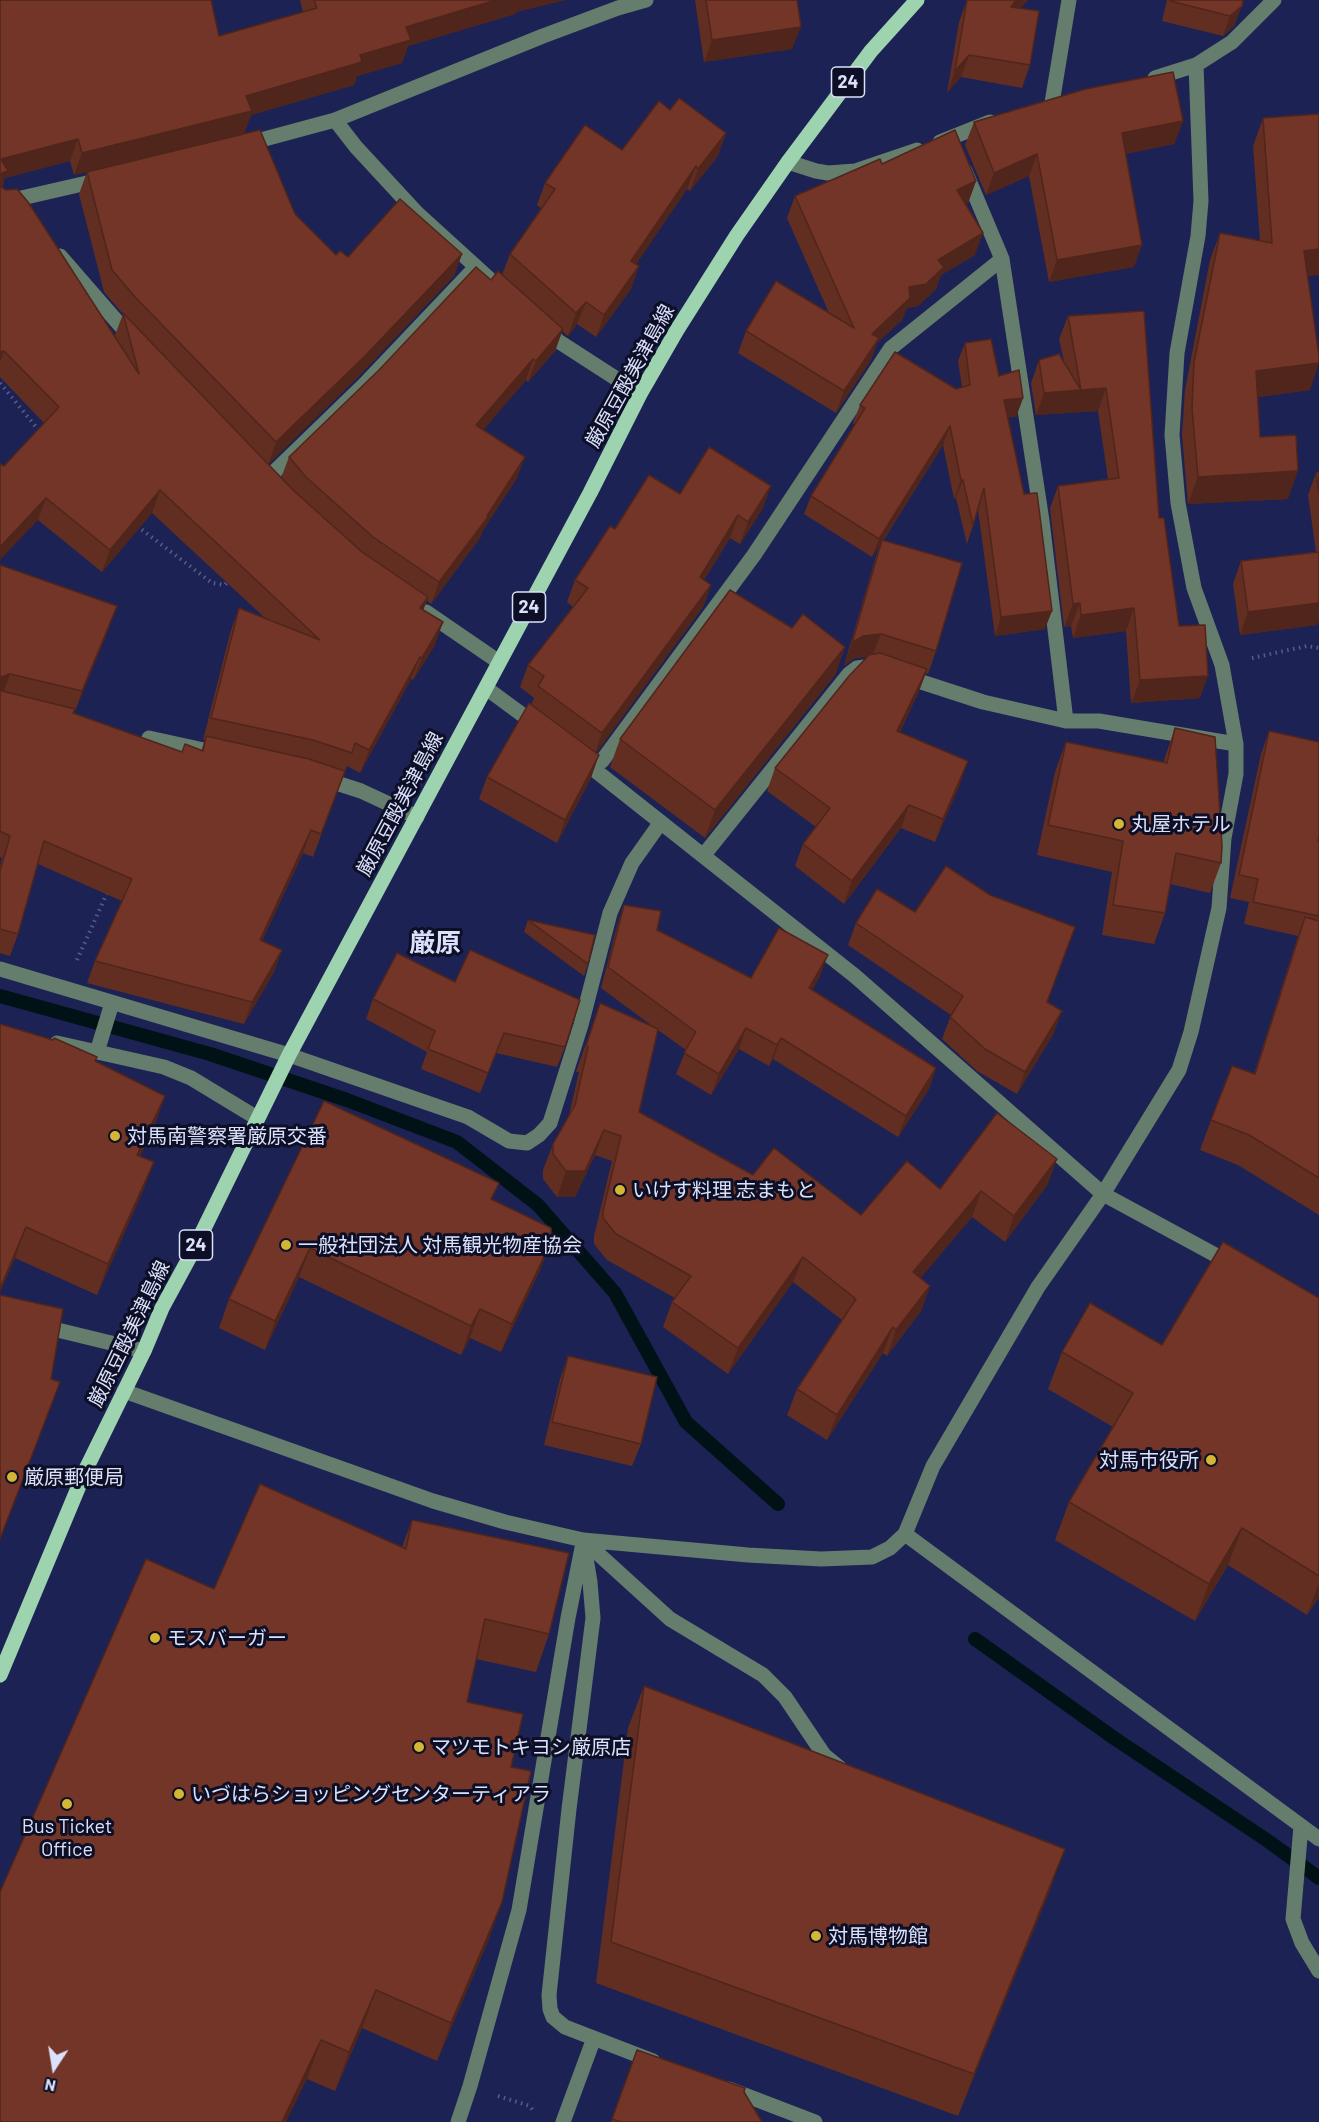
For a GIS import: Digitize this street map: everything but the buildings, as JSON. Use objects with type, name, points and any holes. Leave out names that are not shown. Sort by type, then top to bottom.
[{"type":"main road","name":"厳原豆酘美津島線","points":[[0,1675],[86,1469],[144,1351],[162,1308],[193,1251],[287,1059],[590,493],[640,394],[737,235],[788,162],[912,2]]},
{"type":"street","points":[[235,146],[335,120],[543,36],[646,0]]},
{"type":"street","points":[[1069,0],[1046,105],[1073,97]]},
{"type":"street","points":[[1139,82],[1196,65],[1232,42],[1274,0]]},
{"type":"street","points":[[124,1391],[434,1501],[505,1522],[584,1540],[748,1555],[821,1559],[872,1557],[890,1548],[905,1534],[933,1466],[1038,1287],[1103,1194],[1179,1070],[1191,1032],[1219,908],[1224,838],[1236,774],[1236,744],[1222,664],[1194,588],[1178,503],[1172,435],[1178,353],[1198,236],[1201,201],[1196,65]]},
{"type":"street","points":[[788,162],[828,173],[855,171],[956,149],[1008,116]]},
{"type":"street","points":[[335,120],[356,147],[417,213],[517,304]]},
{"type":"street","points":[[956,149],[1002,259],[1042,521],[1066,721]]},
{"type":"street","points":[[12,205],[113,176]]},
{"type":"street","points":[[51,246],[143,351]]},
{"type":"street","points":[[602,761],[754,555],[891,348],[1002,259]]},
{"type":"street","points":[[279,491],[263,475],[364,385],[476,267]]},
{"type":"street","points":[[533,319],[558,341],[640,394]]},
{"type":"street","points":[[415,604],[499,662]]},
{"type":"street","points":[[703,856],[833,692],[857,668],[873,666],[982,702],[1066,721],[1099,721],[1236,744]]},
{"type":"street","points":[[486,688],[556,740],[855,976],[1103,1194],[1247,1272]]},
{"type":"street","points":[[149,738],[236,757]]},
{"type":"street","points":[[303,772],[361,790],[417,816]]},
{"type":"street","points":[[0,969],[64,988],[110,1009],[287,1059],[468,1117],[509,1141],[527,1143],[540,1135],[550,1123],[581,1025],[610,913],[632,863],[661,822]]},
{"type":"street","points":[[99,1046],[110,1009]]},
{"type":"street","points":[[44,1040],[99,1046],[164,1067],[257,1118]]},
{"type":"street","points":[[0,1316],[144,1351]]},
{"type":"street","points":[[905,1534],[1319,1839]]},
{"type":"street","points":[[584,1540],[670,1619],[763,1675],[785,1697],[824,1755],[836,1766],[857,1779]]},
{"type":"street","points":[[584,1540],[591,1582],[593,1618],[549,1995],[553,2017],[565,2027],[671,2068]]},
{"type":"street","points":[[458,2122],[519,1910],[568,1618],[584,1540]]},
{"type":"street","points":[[1301,1826],[1293,1919],[1302,1943],[1319,1971]]},
{"type":"street","points":[[563,2122],[594,2038]]},
{"type":"street","points":[[716,2084],[815,2122]]},
{"type":"path","points":[[0,382],[42,435]]},
{"type":"path","points":[[131,522],[212,583],[225,585],[233,576]]},
{"type":"path","points":[[1222,664],[1306,646],[1319,648]]},
{"type":"path","points":[[64,988],[113,881]]},
{"type":"path","points":[[470,2086],[530,2106],[536,2114]]},
{"type":"waterway","points":[[0,996],[210,1054],[347,1100],[457,1142],[538,1205],[615,1293],[686,1422],[778,1504]]},
{"type":"waterway","points":[[975,1639],[1114,1738],[1319,1878]]},
{"type":"place","name":"丸屋ホテル","points":[[1119,824]]},
{"type":"place","name":"対馬南警察署厳原交番","points":[[115,1136]]},
{"type":"place","name":"いけす料理 志まもと","points":[[620,1190]]},
{"type":"place","name":"一般社団法人 対馬観光物産協会","points":[[286,1245]]},
{"type":"place","name":"対馬市役所","points":[[1211,1460]]},
{"type":"place","name":"厳原郵便局","points":[[12,1477]]},
{"type":"place","name":"モスバーガー","points":[[155,1638]]},
{"type":"place","name":"マツモトキヨシ厳原店","points":[[419,1747]]},
{"type":"place","name":"いづはらショッピングセンターティアラ","points":[[179,1794]]},
{"type":"place","name":"Bus Ticket Office","points":[[67,1804]]},
{"type":"place","name":"対馬博物館","points":[[816,1936]]},
{"type":"district","name":"厳原","points":[[435,943]]}]
